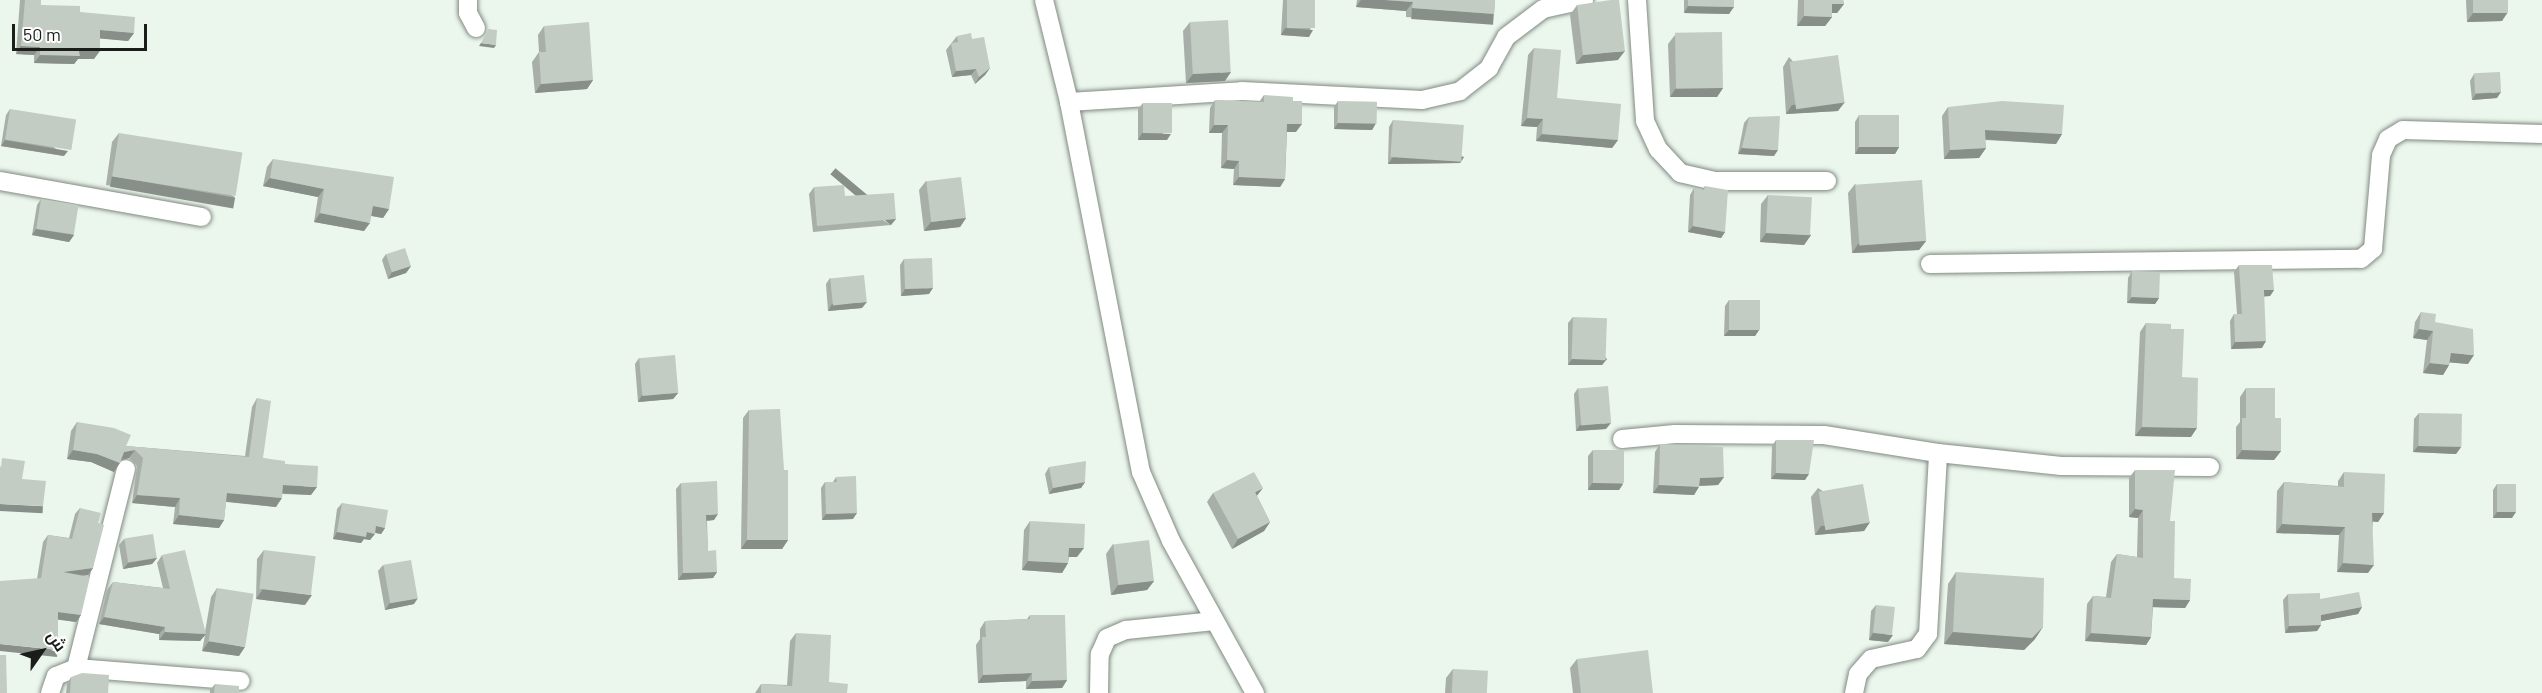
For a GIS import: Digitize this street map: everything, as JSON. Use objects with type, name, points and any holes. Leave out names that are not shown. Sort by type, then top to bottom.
[{"type":"street","points":[[468,0],[468,13],[476,28]]},
{"type":"street","points":[[1044,0],[1069,102],[1141,472],[1171,541],[1255,693]]},
{"type":"street","points":[[1069,102],[1242,91],[1422,100],[1460,91],[1489,68],[1506,37],[1543,9],[1584,0]]},
{"type":"street","points":[[1636,0],[1645,121],[1658,149],[1680,173],[1714,181],[1827,181]]},
{"type":"street","points":[[1930,264],[2361,259],[2373,249],[2381,155],[2388,139],[2403,130],[2542,134]]},
{"type":"street","points":[[0,182],[202,218]]},
{"type":"street","points":[[1622,439],[1675,434],[1824,435],[1938,453],[2061,466],[2210,467]]},
{"type":"street","points":[[1854,693],[1858,674],[1871,659],[1917,649],[1928,634],[1938,453]]},
{"type":"street","points":[[76,668],[126,469]]},
{"type":"street","points":[[1099,693],[1100,654],[1107,638],[1126,630],[1215,621]]},
{"type":"street","points":[[50,693],[56,676],[76,668],[240,681]]},
{"type":"building","points":[[25,0],[41,0],[41,5],[80,6],[80,12],[135,17],[134,33],[100,30],[100,51],[79,51],[80,56],[40,55],[40,47],[21,46]]},
{"type":"building","points":[[1287,0],[1315,0],[1315,28],[1287,28]]},
{"type":"building","points":[[1385,0],[1495,0],[1494,14],[1412,8],[1413,2]]},
{"type":"building","points":[[1619,0],[1625,51],[1583,55],[1577,5]]},
{"type":"building","points":[[1688,0],[1734,0],[1734,7],[1688,6]]},
{"type":"building","points":[[1804,0],[1843,0],[1844,4],[1832,4],[1832,17],[1804,16]]},
{"type":"building","points":[[2473,0],[2508,0],[2508,13],[2473,13]]},
{"type":"building","points":[[1228,20],[1231,72],[1193,74],[1190,22]]},
{"type":"building","points":[[589,22],[593,80],[541,84],[539,52],[546,52],[544,26]]},
{"type":"building","points":[[488,29],[497,30],[496,45],[481,43]]},
{"type":"building","points":[[1722,32],[1723,88],[1676,89],[1675,33]]},
{"type":"building","points":[[971,33],[972,39],[984,37],[990,68],[979,77],[976,69],[956,71],[951,43],[958,42],[957,36]]},
{"type":"building","points":[[1534,48],[1561,50],[1557,98],[1621,104],[1618,140],[1542,134],[1543,119],[1527,118]]},
{"type":"building","points":[[1838,55],[1845,103],[1796,109],[1789,62]]},
{"type":"building","points":[[2500,72],[2501,92],[2475,93],[2474,73]]},
{"type":"building","points":[[1264,95],[1293,97],[1293,101],[1302,101],[1302,124],[1287,124],[1285,179],[1239,177],[1239,161],[1227,160],[1228,125],[1214,125],[1215,100],[1264,102]]},
{"type":"building","points":[[1338,101],[1377,102],[1377,124],[1338,123]]},
{"type":"building","points":[[2002,101],[2064,105],[2062,134],[1985,130],[1986,148],[1950,150],[1948,107]]},
{"type":"building","points":[[1143,103],[1172,103],[1172,133],[1143,133]]},
{"type":"building","points":[[10,109],[76,119],[71,150],[5,140]]},
{"type":"building","points":[[1859,115],[1899,115],[1899,147],[1859,147]]},
{"type":"building","points":[[1780,116],[1778,150],[1742,148],[1749,117]]},
{"type":"building","points":[[1393,120],[1464,125],[1461,162],[1390,157]]},
{"type":"building","points":[[119,133],[242,153],[236,196],[112,176]]},
{"type":"building","points":[[273,159],[394,177],[389,209],[373,206],[370,223],[320,213],[324,189],[270,178]]},
{"type":"building","points":[[961,177],[966,218],[931,222],[926,181]]},
{"type":"building","points":[[1922,180],[1926,241],[1859,246],[1855,185]]},
{"type":"building","points":[[844,185],[845,196],[894,193],[896,219],[817,226],[814,187]]},
{"type":"building","points":[[1705,186],[1728,190],[1725,232],[1693,226],[1694,188],[1704,190]]},
{"type":"building","points":[[1768,195],[1812,197],[1810,235],[1766,233]]},
{"type":"building","points":[[41,199],[79,205],[74,235],[36,229]]},
{"type":"building","points":[[405,248],[411,266],[392,272],[386,254]]},
{"type":"building","points":[[932,258],[933,288],[905,289],[904,259]]},
{"type":"building","points":[[2239,265],[2272,265],[2274,290],[2264,290],[2266,341],[2235,342],[2234,314],[2242,314]]},
{"type":"building","points":[[2132,271],[2160,272],[2159,298],[2131,297]]},
{"type":"building","points":[[864,275],[867,302],[833,305],[830,279]]},
{"type":"building","points":[[1729,300],[1760,300],[1760,330],[1729,330]]},
{"type":"building","points":[[2421,312],[2436,314],[2435,322],[2473,329],[2474,355],[2451,353],[2449,365],[2430,363],[2433,331],[2419,329]]},
{"type":"building","points":[[1573,317],[1607,318],[1606,360],[1572,359]]},
{"type":"building","points":[[2146,323],[2171,324],[2171,329],[2184,329],[2182,377],[2198,378],[2197,428],[2142,427]]},
{"type":"building","points":[[675,355],[678,393],[642,396],[639,358]]},
{"type":"building","points":[[1608,386],[1611,423],[1581,425],[1578,389]]},
{"type":"building","points":[[2246,388],[2275,388],[2275,418],[2281,418],[2281,451],[2242,450],[2242,418],[2246,418]]},
{"type":"building","points":[[257,398],[271,401],[263,458],[285,461],[285,464],[318,466],[317,487],[283,485],[282,498],[227,493],[224,520],[179,515],[180,498],[137,495],[143,458],[135,450],[124,452],[120,463],[97,454],[73,450],[77,422],[114,428],[131,435],[126,446],[249,457]]},
{"type":"building","points":[[780,409],[784,470],[788,470],[788,540],[747,540],[749,410]]},
{"type":"building","points":[[2419,413],[2462,414],[2461,447],[2418,446]]},
{"type":"building","points":[[1776,440],[1814,440],[1809,474],[1776,473]]},
{"type":"building","points":[[1660,444],[1723,447],[1724,477],[1700,478],[1699,487],[1659,485]]},
{"type":"building","points":[[1593,450],[1624,450],[1624,483],[1593,483]]},
{"type":"building","points":[[2,458],[25,461],[22,479],[46,481],[43,506],[0,504]]},
{"type":"building","points":[[1086,461],[1085,482],[1053,488],[1049,467]]},
{"type":"building","points":[[2135,470],[2175,470],[2170,521],[2175,521],[2174,578],[2191,579],[2190,600],[2153,599],[2151,637],[2091,633],[2093,596],[2111,598],[2117,554],[2143,558],[2143,510],[2135,509]]},
{"type":"building","points":[[1254,472],[1263,488],[1255,492],[1270,522],[1238,539],[1213,493]]},
{"type":"building","points":[[2344,472],[2385,474],[2384,513],[2372,513],[2374,565],[2343,563],[2345,527],[2282,524],[2284,482],[2344,487]]},
{"type":"building","points":[[856,476],[857,513],[826,514],[825,482],[837,482],[836,477]]},
{"type":"building","points":[[717,481],[718,514],[706,515],[708,551],[716,550],[717,572],[683,573],[681,483]]},
{"type":"building","points":[[1863,484],[1870,522],[1825,530],[1819,492]]},
{"type":"building","points":[[2497,484],[2516,484],[2516,512],[2497,512]]},
{"type":"building","points":[[342,503],[388,510],[385,528],[376,526],[375,534],[367,532],[366,537],[337,532]]},
{"type":"building","points":[[80,508],[101,513],[98,523],[104,525],[93,568],[63,572],[90,577],[81,615],[58,612],[58,650],[0,644],[0,581],[41,578],[48,535],[72,539]]},
{"type":"building","points":[[1030,521],[1085,524],[1084,548],[1069,548],[1068,563],[1028,561]]},
{"type":"building","points":[[153,534],[157,558],[128,562],[124,539]]},
{"type":"building","points":[[1149,540],[1154,581],[1118,585],[1113,544]]},
{"type":"building","points":[[185,550],[206,634],[165,632],[165,627],[104,617],[113,582],[170,589],[162,555]]},
{"type":"building","points":[[264,550],[316,556],[311,595],[259,589]]},
{"type":"building","points":[[411,560],[418,598],[390,603],[383,565]]},
{"type":"building","points":[[1956,572],[2044,578],[2043,627],[2032,638],[1953,632]]},
{"type":"building","points":[[217,588],[254,594],[245,647],[209,641]]},
{"type":"building","points":[[2359,592],[2362,607],[2321,615],[2321,625],[2289,626],[2288,594],[2320,593],[2320,599]]},
{"type":"building","points":[[1876,605],[1895,607],[1892,635],[1873,633]]},
{"type":"building","points":[[1030,615],[1065,615],[1067,680],[1032,681],[1032,673],[983,675],[982,637],[986,637],[985,621],[1030,619]]},
{"type":"building","points":[[796,633],[831,635],[829,682],[848,684],[847,693],[761,693],[761,684],[792,686]]},
{"type":"building","points":[[1648,650],[1653,693],[1581,693],[1577,659]]},
{"type":"building","points":[[0,655],[6,655],[7,693],[0,693]]},
{"type":"building","points":[[1453,669],[1488,671],[1487,693],[1452,693]]},
{"type":"building","points":[[82,673],[109,675],[108,693],[70,693],[71,677]]},
{"type":"building","points":[[215,684],[239,686],[239,693],[214,693]]}]
